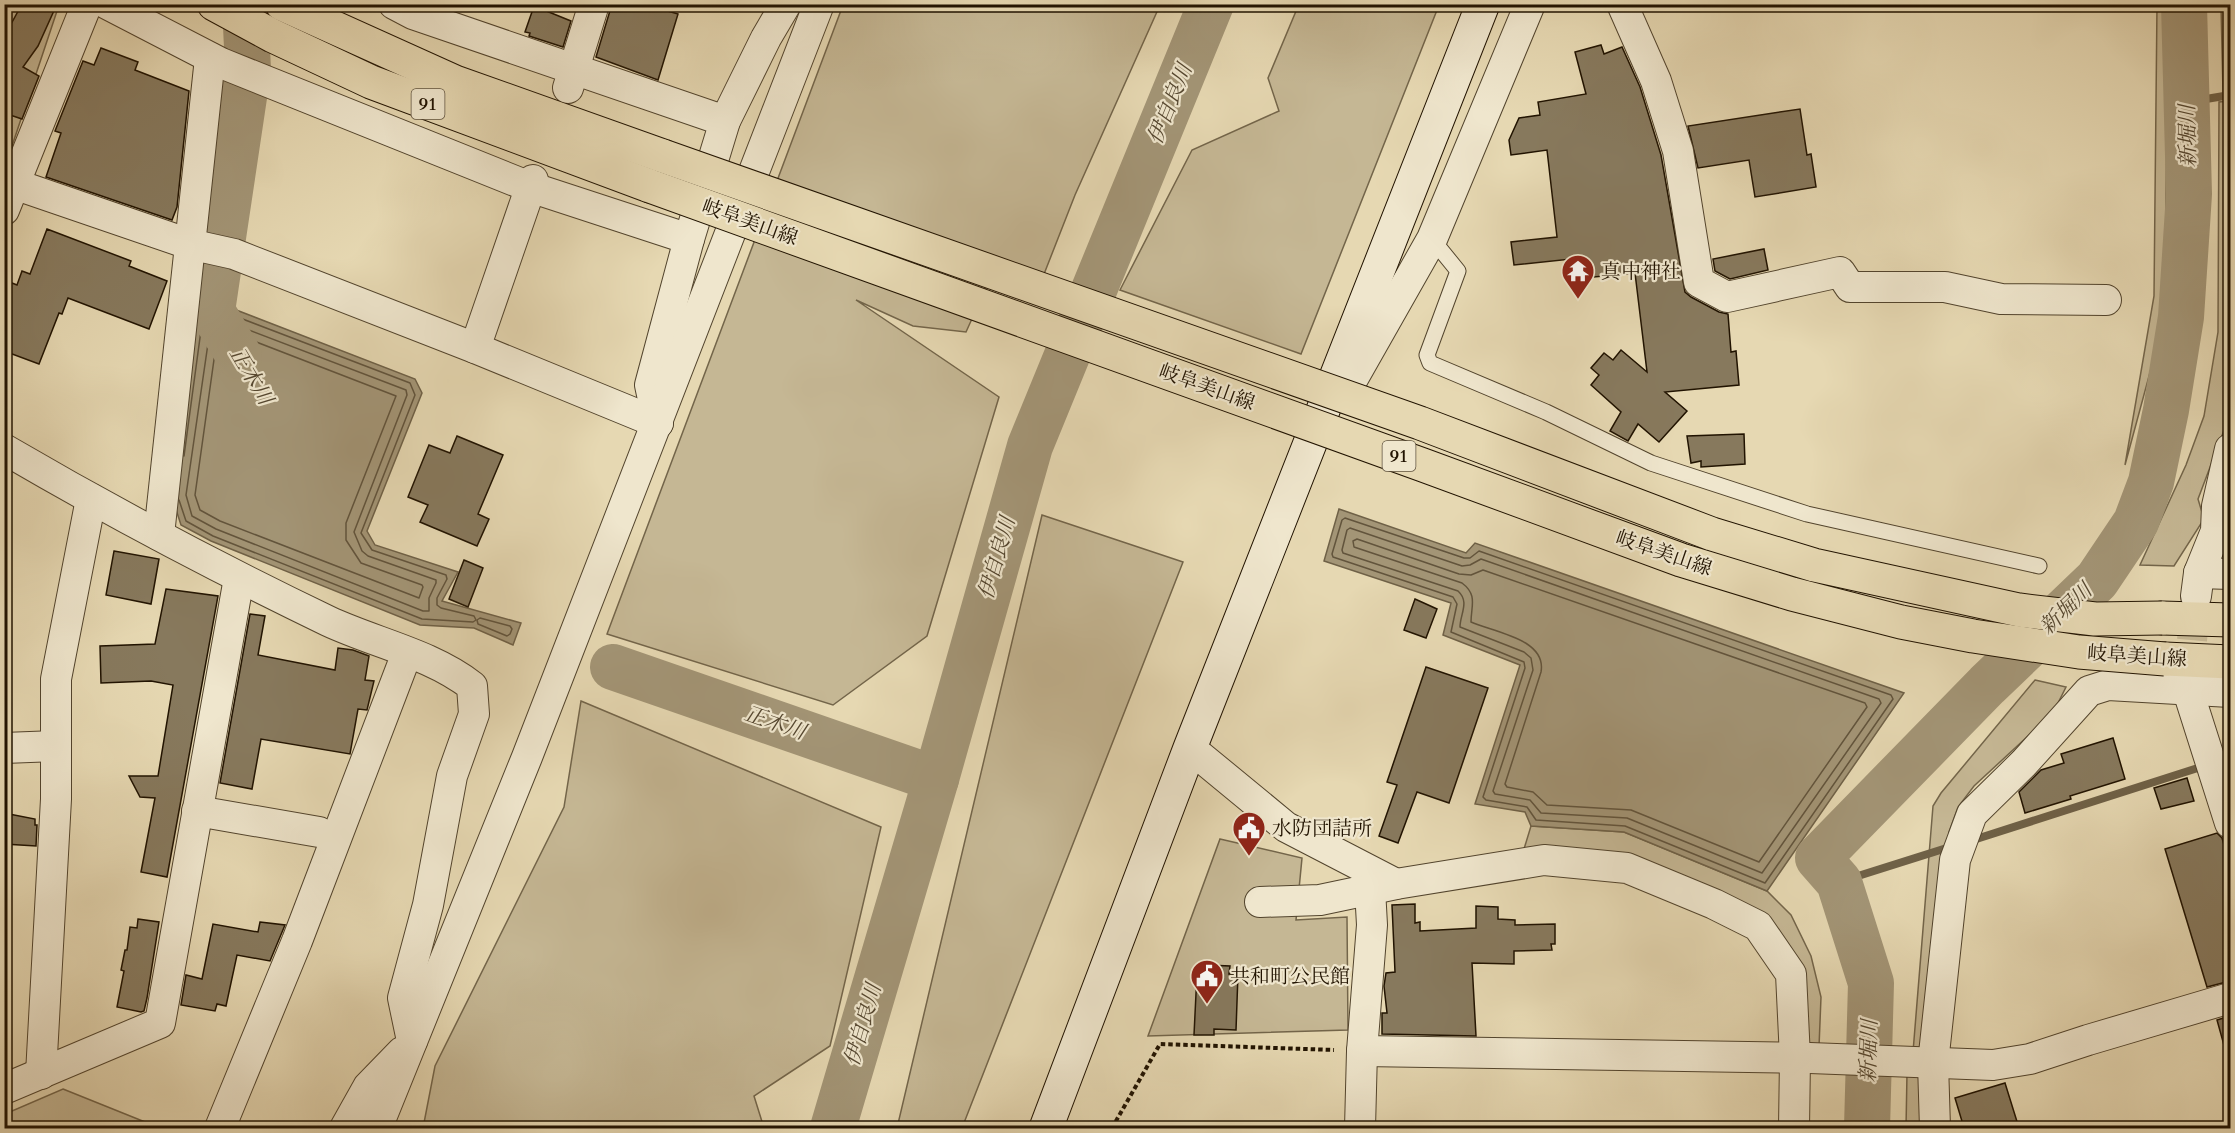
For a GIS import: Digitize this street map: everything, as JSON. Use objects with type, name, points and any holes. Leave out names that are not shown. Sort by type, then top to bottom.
[{"type":"main road","name":"岐阜美山線","points":[[214,4],[273,36],[371,82],[650,186],[1681,560],[1792,594],[1901,622],[1974,636],[2079,652],[2230,662]]},
{"type":"main road","name":"岐阜美山線","points":[[282,4],[455,82],[1420,423],[1712,534],[1815,565],[2019,610],[2095,619],[2230,620]]},
{"type":"street","points":[[87,4],[9,197],[195,246],[234,254],[475,348],[658,423]]},
{"type":"street","points":[[107,4],[216,60],[263,79],[532,184],[689,239]]},
{"type":"street","points":[[394,4],[571,79],[726,121]]},
{"type":"street","points":[[571,79],[594,4]]},
{"type":"street","points":[[658,423],[650,385],[689,239],[726,121],[765,38],[786,4]]},
{"type":"street","points":[[377,1128],[527,757],[819,4]]},
{"type":"street","points":[[1046,1128],[1190,748],[1483,4]]},
{"type":"street","points":[[1352,380],[1432,239],[1530,4]]},
{"type":"street","points":[[1622,4],[1656,81],[1678,151],[1699,282],[1727,297],[1840,272],[1850,288],[1945,288],[2001,299],[2106,300]]},
{"type":"street","points":[[159,535],[216,60]]},
{"type":"street","points":[[475,348],[532,184]]},
{"type":"street","points":[[4,449],[91,500],[239,578],[356,634],[454,672],[472,686],[474,714],[452,776],[428,905],[403,998],[412,1041]]},
{"type":"street","points":[[2230,449],[2217,506],[2223,529],[2197,584],[2230,574]]},
{"type":"street","points":[[41,1074],[56,799],[56,679],[91,500]]},
{"type":"street","points":[[4,1089],[160,1023],[239,578]]},
{"type":"street","points":[[220,1128],[297,941],[407,653]]},
{"type":"street","points":[[1935,1128],[1928,1063],[1955,860],[1972,814],[2024,763],[2089,691],[2108,685],[2230,692]]},
{"type":"street","points":[[2188,688],[2230,823]]},
{"type":"street","points":[[4,748],[56,746]]},
{"type":"street","points":[[1190,748],[1286,828],[1383,887]]},
{"type":"street","points":[[197,811],[319,832]]},
{"type":"street","points":[[1260,902],[1320,900],[1383,887],[1544,861],[1627,868],[1714,904],[1758,926],[1791,974],[1802,1058],[1794,1128]]},
{"type":"street","points":[[1360,1128],[1362,1051],[1372,925],[1383,887]]},
{"type":"street","points":[[1362,1051],[1802,1058],[1993,1065],[2030,1059],[2230,998]]},
{"type":"street","points":[[345,1128],[368,1087],[412,1041]]},
{"type":"lane","points":[[1432,239],[1458,271],[1427,355],[1430,363],[1546,412],[1651,464],[1807,514],[2039,566]]},
{"type":"path","points":[[1112,1128],[1160,1044],[1362,1051]]},
{"type":"shaded area","points":[[1299,4],[1439,5],[1301,354],[1120,290],[1192,150],[1279,111],[1268,78]]},
{"type":"shaded area","points":[[5,5],[59,5],[5,167]]},
{"type":"shaded area","points":[[843,5],[1160,5],[1075,195],[1037,292],[995,268],[966,332],[913,326],[856,300],[999,397],[927,636],[833,705],[607,634]]},
{"type":"shaded area","points":[[2157,5],[2168,5],[2165,317],[2125,465],[2154,296]]},
{"type":"shaded area","points":[[2221,5],[2230,5],[2230,90],[2223,92]]},
{"type":"shaded area","points":[[2230,101],[2230,393],[2226,425],[2198,499],[2204,519],[2174,566],[2140,565],[2186,465],[2204,416],[2218,332],[2219,102]]},
{"type":"shaded area","points":[[1042,515],[1183,562],[962,1128],[897,1128]]},
{"type":"shaded area","points":[[2035,680],[2066,687],[2053,713],[1974,786],[1958,807],[1949,832],[1924,1050],[1913,1052],[1933,806],[1941,793]]},
{"type":"shaded area","points":[[581,701],[881,827],[830,1046],[754,1096],[764,1128],[423,1128],[435,1066],[564,807]]},
{"type":"shaded area","points":[[1531,826],[1624,832],[1767,891],[1791,915],[1811,956],[1821,997],[1819,1047],[1804,1044],[1768,921],[1524,849]]},
{"type":"shaded area","points":[[1220,839],[1302,858],[1296,920],[1347,917],[1348,1030],[1148,1036]]},
{"type":"shaded area","points":[[1907,1073],[1917,1074],[1922,1087],[1921,1128],[1906,1128]]},
{"type":"shaded area","points":[[63,1089],[160,1128],[5,1128],[5,1114]]},
{"type":"water","points":[[200,296],[415,379],[422,393],[367,531],[375,545],[458,572],[442,601],[521,623],[513,645],[474,628],[420,625],[211,541],[181,525],[172,497]]},
{"type":"water","points":[[1339,509],[1466,553],[1475,543],[1904,693],[1767,891],[1624,832],[1531,826],[1525,812],[1475,804],[1520,665],[1443,635],[1451,603],[1324,561]]},
{"type":"building","points":[[22,4],[57,4],[38,46],[23,67],[39,76],[22,119],[4,113],[4,37]]},
{"type":"building","points":[[612,4],[644,4],[678,14],[658,80],[596,57]]},
{"type":"building","points":[[534,6],[571,21],[563,47],[529,36],[530,33],[525,32]]},
{"type":"building","points":[[1601,45],[1604,54],[1622,47],[1640,87],[1661,155],[1685,292],[1719,312],[1728,314],[1731,352],[1736,351],[1739,385],[1665,392],[1687,411],[1659,442],[1638,424],[1628,441],[1610,431],[1621,412],[1591,385],[1599,375],[1591,368],[1604,353],[1613,360],[1621,350],[1647,372],[1635,273],[1573,279],[1571,259],[1514,265],[1511,242],[1557,237],[1547,150],[1511,155],[1509,140],[1519,118],[1540,115],[1538,102],[1586,94],[1575,52]]},
{"type":"building","points":[[101,48],[138,62],[135,70],[189,91],[177,207],[172,220],[46,177],[61,133],[55,131],[83,61],[94,65]]},
{"type":"building","points":[[1800,109],[1807,155],[1811,154],[1816,187],[1755,197],[1749,160],[1698,168],[1688,126]]},
{"type":"building","points":[[47,229],[131,261],[129,266],[167,281],[149,329],[68,298],[62,314],[59,313],[39,364],[4,351],[4,301],[12,283],[17,285],[22,271],[30,274]]},
{"type":"building","points":[[1764,249],[1768,270],[1730,279],[1715,271],[1713,259]]},
{"type":"building","points":[[1744,434],[1745,464],[1701,467],[1701,461],[1691,463],[1687,436]]},
{"type":"building","points":[[457,436],[503,455],[478,514],[489,519],[477,546],[420,522],[428,505],[408,497],[429,445],[450,453]]},
{"type":"building","points":[[114,551],[159,559],[151,604],[106,595]]},
{"type":"building","points":[[464,560],[483,568],[468,607],[449,599]]},
{"type":"building","points":[[166,589],[218,596],[167,877],[141,872],[155,798],[140,797],[129,776],[158,776],[173,685],[151,681],[101,683],[100,646],[155,644]]},
{"type":"building","points":[[1415,599],[1437,609],[1426,638],[1404,630]]},
{"type":"building","points":[[250,614],[265,616],[258,655],[335,670],[338,648],[353,650],[369,656],[365,680],[374,681],[367,710],[358,709],[350,754],[261,739],[252,789],[220,783]]},
{"type":"building","points":[[1426,667],[1488,688],[1449,803],[1417,792],[1398,843],[1379,836],[1397,785],[1387,782]]},
{"type":"building","points":[[2113,738],[2125,779],[2025,813],[2019,792],[2041,770],[2064,763],[2061,754]]},
{"type":"building","points":[[2187,778],[2194,801],[2161,809],[2154,788]]},
{"type":"building","points":[[4,813],[35,819],[36,846],[4,844]]},
{"type":"building","points":[[2217,833],[2222,838],[2230,865],[2230,981],[2207,987],[2165,849]]},
{"type":"building","points":[[1415,904],[1415,923],[1420,922],[1420,931],[1476,928],[1476,906],[1498,907],[1498,919],[1515,920],[1515,925],[1555,924],[1555,944],[1551,944],[1552,950],[1514,951],[1514,964],[1472,963],[1476,1036],[1382,1034],[1382,1013],[1387,1013],[1384,986],[1386,973],[1395,972],[1392,905]]},
{"type":"building","points":[[138,919],[159,922],[147,998],[144,1011],[141,1012],[117,1007],[124,971],[121,970],[130,927],[137,928]]},
{"type":"building","points":[[260,922],[285,925],[270,961],[237,955],[226,1006],[217,1004],[215,1011],[181,1005],[186,975],[202,979],[213,924],[258,932]]},
{"type":"building","points":[[1206,965],[1230,966],[1229,974],[1238,974],[1236,1030],[1214,1029],[1214,1035],[1194,1035],[1197,973],[1206,973]]},
{"type":"building","points":[[2230,1016],[2230,1048],[2225,1049],[2217,1020]]},
{"type":"building","points":[[2005,1083],[2019,1128],[1964,1128],[1955,1098]]},
{"type":"waterway","name":"正木川","points":[[239,356],[212,311],[248,70],[245,4]]},
{"type":"waterway","name":"伊自良川","points":[[833,1128],[936,779],[1030,446],[1211,4]]},
{"type":"waterway","name":"新堀川","points":[[1867,1128],[1871,983],[1839,882],[1818,858],[1987,685],[2097,580],[2136,522],[2151,482],[2166,410],[2181,317],[2189,194],[2184,4]]},
{"type":"waterway","points":[[2200,100],[2230,95]]},
{"type":"waterway","name":"正木川","points":[[613,667],[936,779]]},
{"type":"waterway","points":[[1970,841],[2204,766]]},
{"type":"waterway","points":[[1839,882],[1953,846]]},
{"type":"tunnel","points":[[2188,685],[2196,596]]},
{"type":"place","name":"真中神社","points":[[1578,300]]},
{"type":"place","name":"水防団詰所","points":[[1249,857]]},
{"type":"place","name":"共和町公民館","points":[[1207,1005]]}]
